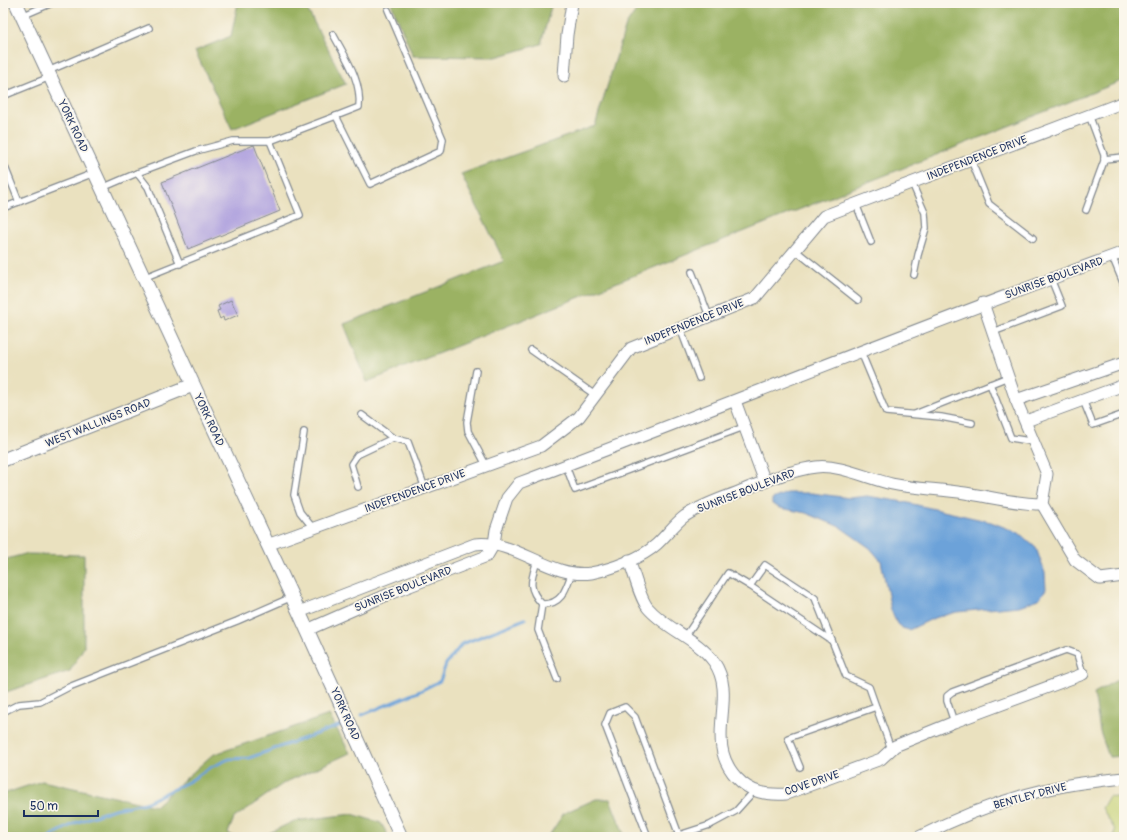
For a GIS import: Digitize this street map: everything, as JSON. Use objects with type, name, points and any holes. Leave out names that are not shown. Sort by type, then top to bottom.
[{"type":"street","name":"YORK ROAD","points":[[16,3],[292,596],[401,837]]},
{"type":"street","points":[[564,76],[567,35],[572,3]]},
{"type":"street","name":"INDEPENDENCE DRIVE","points":[[267,545],[541,446],[580,416],[631,348],[755,298],[824,216],[1124,102]]},
{"type":"street","name":"SUNRISE BOULEVARD","points":[[307,630],[389,594],[487,556],[494,544],[496,530],[506,498],[519,483],[734,401],[983,303],[1124,252]]},
{"type":"street","points":[[983,303],[1016,400],[1035,442],[1047,474],[1042,504],[1075,560],[1100,579],[1124,576]]},
{"type":"street","points":[[1016,400],[1124,363]]},
{"type":"street","name":"WEST WALLINGS ROAD","points":[[3,460],[193,385]]},
{"type":"street","points":[[1026,421],[1124,385]]},
{"type":"street","points":[[734,401],[765,482]]},
{"type":"street","name":"SUNRISE BOULEVARD","points":[[299,612],[475,544],[494,544],[537,561],[572,572],[592,573],[629,560],[648,551],[684,516],[708,504],[765,482],[816,467],[836,469],[893,484],[997,498],[1015,503],[1042,504]]},
{"type":"street","name":"COVE DRIVE","points":[[629,560],[647,607],[668,626],[706,653],[714,663],[721,678],[723,697],[720,738],[723,758],[735,776],[745,787],[754,791],[770,795],[786,794],[881,759],[895,746],[954,722],[1083,674]]},
{"type":"street","name":"BENTLEY DRIVE","points":[[919,837],[940,826],[1006,800],[1069,785],[1124,778]]},
{"type":"lane","points":[[22,16],[52,3]]},
{"type":"lane","points":[[336,116],[370,184],[441,151],[444,139],[388,10]]},
{"type":"lane","points":[[3,96],[149,28]]},
{"type":"lane","points":[[101,188],[196,151],[233,141],[270,141],[359,107],[360,96],[356,79],[333,34]]},
{"type":"lane","points":[[1086,210],[1104,159],[1104,155],[1089,115]]},
{"type":"lane","points":[[143,278],[300,215],[270,141]]},
{"type":"lane","points":[[1104,159],[1124,156]]},
{"type":"lane","points":[[971,160],[989,204],[1033,238]]},
{"type":"lane","points":[[3,162],[19,202]]},
{"type":"lane","points":[[3,208],[95,173]]},
{"type":"lane","points":[[137,173],[148,188],[180,264]]},
{"type":"lane","points":[[912,183],[925,212],[926,228],[914,275]]},
{"type":"lane","points":[[856,204],[871,242]]},
{"type":"lane","points":[[795,250],[858,300]]},
{"type":"lane","points":[[1112,256],[1124,285]]},
{"type":"lane","points":[[692,272],[709,316]]},
{"type":"lane","points":[[993,332],[1062,306],[1052,279]]},
{"type":"lane","points":[[680,328],[700,378]]},
{"type":"lane","points":[[532,350],[595,395]]},
{"type":"lane","points":[[860,352],[886,412],[972,423]]},
{"type":"lane","points":[[476,371],[468,426],[486,465]]},
{"type":"lane","points":[[913,415],[1008,377]]},
{"type":"lane","points":[[990,384],[1011,438],[1035,442]]},
{"type":"lane","points":[[1083,400],[1093,425],[1124,414]]},
{"type":"lane","points":[[362,415],[393,438],[408,442],[425,488]]},
{"type":"lane","points":[[566,466],[575,490],[744,428]]},
{"type":"lane","points":[[304,432],[294,495],[300,512],[312,528]]},
{"type":"lane","points":[[358,487],[351,464],[357,456],[371,447],[393,438]]},
{"type":"lane","points":[[537,561],[530,582],[534,596],[542,604],[549,604],[558,600],[565,593],[572,572]]},
{"type":"lane","points":[[750,586],[765,565],[815,598],[846,676],[869,687],[892,749]]},
{"type":"lane","points":[[685,637],[728,573],[832,641]]},
{"type":"lane","points":[[3,712],[19,704],[40,702],[69,687],[237,621],[292,596]]},
{"type":"lane","points":[[542,604],[538,630],[558,679]]},
{"type":"lane","points":[[954,722],[947,701],[947,696],[952,692],[1066,650],[1077,654],[1083,674]]},
{"type":"lane","points":[[648,837],[605,725],[610,713],[625,707],[635,717],[676,836],[710,825],[736,811],[754,791]]},
{"type":"lane","points":[[800,767],[788,738],[876,707]]},
{"type":"green space","points":[[238,3],[304,3],[346,84],[232,129],[195,51],[231,36]]},
{"type":"green space","points":[[391,3],[552,3],[541,44],[496,57],[413,56]]},
{"type":"green space","points":[[641,3],[1124,3],[1124,80],[367,382],[344,324],[504,261],[461,174],[595,126],[626,25]]},
{"type":"green space","points":[[25,554],[84,555],[84,647],[70,671],[3,693],[3,560]]},
{"type":"green space","points":[[1124,676],[1124,756],[1109,757],[1100,732],[1094,693]]},
{"type":"green space","points":[[329,715],[350,753],[284,783],[234,818],[228,833],[235,837],[3,837],[3,794],[42,781],[155,806],[212,755]]},
{"type":"green space","points":[[1109,796],[1124,799],[1124,837],[1114,837],[1115,830],[1102,808]]},
{"type":"green space","points":[[596,799],[610,799],[625,837],[548,837],[564,813]]},
{"type":"green space","points":[[352,814],[381,823],[389,837],[261,837],[294,821]]},
{"type":"water","points":[[787,493],[811,493],[850,498],[867,496],[904,502],[991,522],[1019,533],[1036,548],[1045,573],[1046,589],[1039,599],[1019,606],[957,612],[934,618],[909,630],[902,628],[897,624],[891,610],[881,561],[870,548],[840,527],[806,513],[780,508],[772,504],[772,499]]},
{"type":"building","points":[[254,145],[280,211],[188,249],[162,182]]},
{"type":"building","points":[[231,300],[238,315],[224,321],[223,317],[220,319],[217,311],[220,310],[218,306]]},
{"type":"waterway","points":[[362,715],[440,681],[446,664],[462,644],[525,619]]},
{"type":"waterway","points":[[49,837],[75,823],[114,809],[145,803],[190,781],[209,768],[229,759],[249,758],[341,725]]}]
